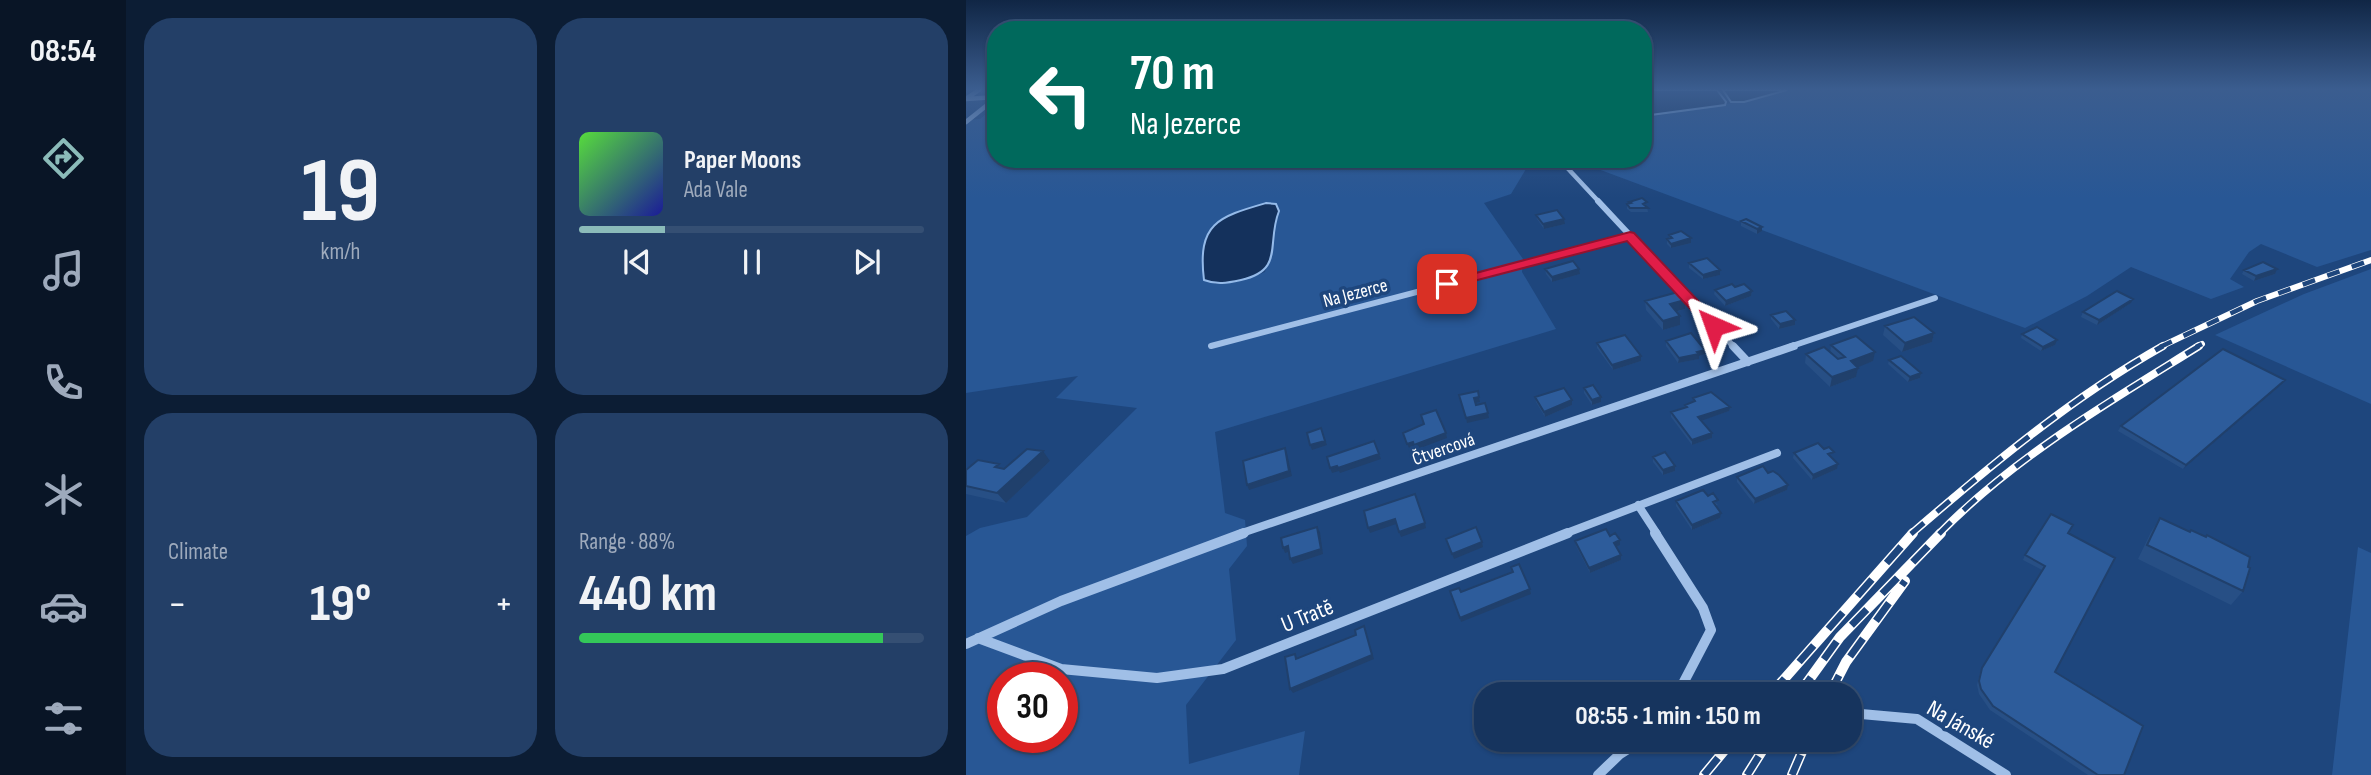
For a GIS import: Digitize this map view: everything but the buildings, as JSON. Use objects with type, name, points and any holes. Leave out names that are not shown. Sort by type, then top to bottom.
[{"type":"street","points":[[1567,168],[1748,362]]},
{"type":"street","name":"Na Jezerce","points":[[1211,346],[1630,236]]},
{"type":"street","name":"Čtvercová","points":[[966,644],[1061,601],[1259,527],[1935,298]]},
{"type":"street","name":"U Tratě","points":[[978,638],[1061,669],[1157,678],[1223,669],[1777,453]]},
{"type":"street","points":[[1638,505],[1703,608],[1711,630],[1685,682]]},
{"type":"street","name":"Na Jánské","points":[[1862,714],[1917,719],[2006,775]]},
{"type":"street","points":[[1598,775],[1623,752]]},
{"type":"shaded area","points":[[966,126],[987,126],[987,168],[1527,168],[1511,194],[1484,203],[1523,259],[1522,272],[1556,329],[1215,432],[1225,513],[1245,520],[1247,546],[1229,569],[1236,640],[1186,705],[1189,764],[1305,731],[1299,775],[966,775],[966,536],[980,528],[1027,517],[1137,408],[1056,398],[1078,376],[966,393]],"holes":[[[1279,210],[1265,272],[1250,278],[1215,284],[1202,261],[1206,239],[1216,223]]]},
{"type":"shaded area","points":[[1652,126],[2371,126],[2371,250],[2317,267],[2261,244],[2249,252],[2230,279],[2244,287],[2211,299],[2131,267],[2087,296],[2025,328],[1595,168],[1652,168]]},
{"type":"shaded area","points":[[1266,203],[1276,204],[1279,211],[1272,254],[1264,270],[1255,276],[1231,282],[1204,280],[1204,246],[1214,225],[1223,218]]},
{"type":"shaded area","points":[[2371,269],[2371,404],[2215,335],[2304,294]]},
{"type":"shaded area","points":[[2358,547],[2371,553],[2371,775],[2332,775]]},
{"type":"railway","points":[[2160,347],[2257,301],[2371,260]]},
{"type":"railway","points":[[2196,347],[2202,344]]},
{"type":"railway","points":[[1911,534],[2064,410],[2163,346]]},
{"type":"railway","points":[[1939,534],[1968,506],[2030,455],[2199,346]]},
{"type":"railway","points":[[1781,682],[1913,533]]},
{"type":"railway","points":[[1807,682],[1840,637],[1941,533]]},
{"type":"railway","points":[[1836,682],[1846,662],[1905,581]]},
{"type":"railway","points":[[1704,775],[1723,752]]},
{"type":"railway","points":[[1747,775],[1761,752]]},
{"type":"railway","points":[[1792,775],[1802,752]]},
{"type":"route","points":[[1447,284],[1630,236],[1714,326]]}]
